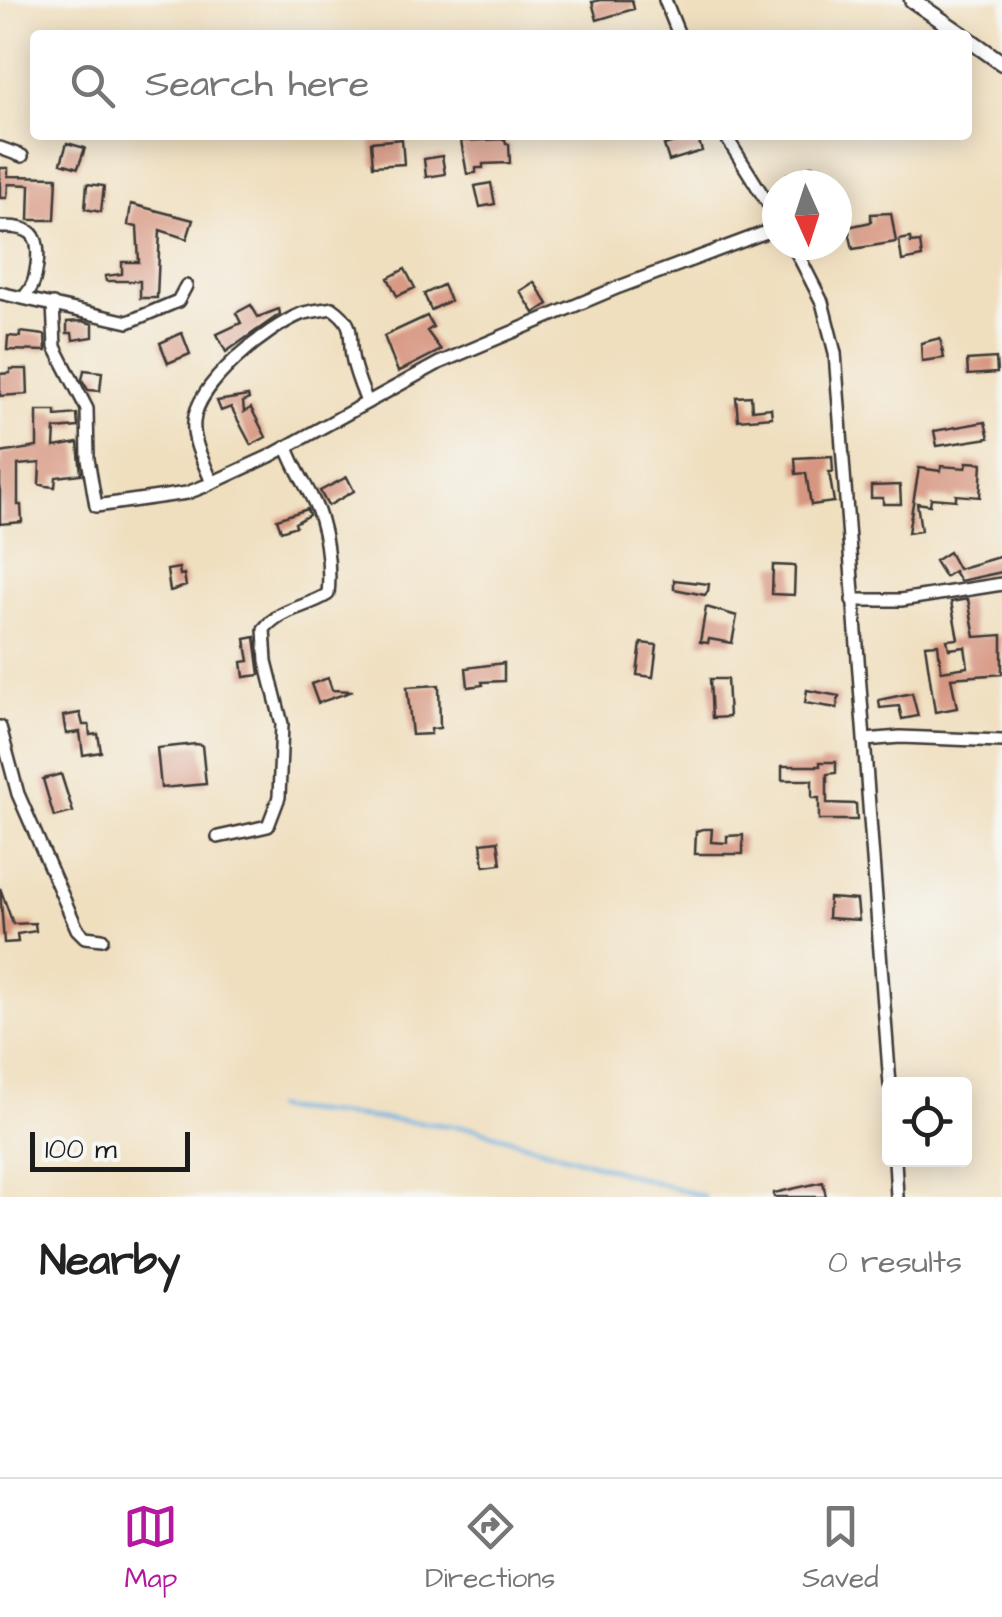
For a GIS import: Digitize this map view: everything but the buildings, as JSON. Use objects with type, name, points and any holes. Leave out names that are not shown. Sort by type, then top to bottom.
[{"type":"main road","points":[[912,0],[956,30]]},
{"type":"main road","points":[[972,41],[1002,63]]},
{"type":"street","points":[[665,0],[676,30]]},
{"type":"street","points":[[729,140],[762,194]]},
{"type":"street","points":[[0,148],[22,156]]},
{"type":"street","points":[[0,227],[22,226],[34,235],[39,246],[34,286],[25,296]]},
{"type":"street","points":[[53,304],[58,354],[87,409],[88,459],[96,506],[187,493],[212,483],[439,362],[762,234]]},
{"type":"street","points":[[801,260],[822,302],[835,353],[889,1077]]},
{"type":"street","points":[[0,293],[128,322],[178,301],[186,286]]},
{"type":"street","points":[[212,483],[193,427],[200,402],[225,367],[244,354],[258,337],[300,314],[332,308],[345,317],[352,330],[352,358],[367,402]]},
{"type":"street","points":[[218,837],[268,826],[279,797],[282,724],[266,661],[264,629],[286,610],[312,604],[328,594],[330,574],[320,520],[286,446]]},
{"type":"street","points":[[852,600],[901,600],[1002,584]]},
{"type":"street","points":[[0,727],[18,794],[77,929],[85,937],[102,938]]},
{"type":"street","points":[[865,740],[900,737],[1002,741]]},
{"type":"street","points":[[895,1167],[897,1197]]},
{"type":"waterway","points":[[274,1108],[473,1128],[705,1197]]}]
